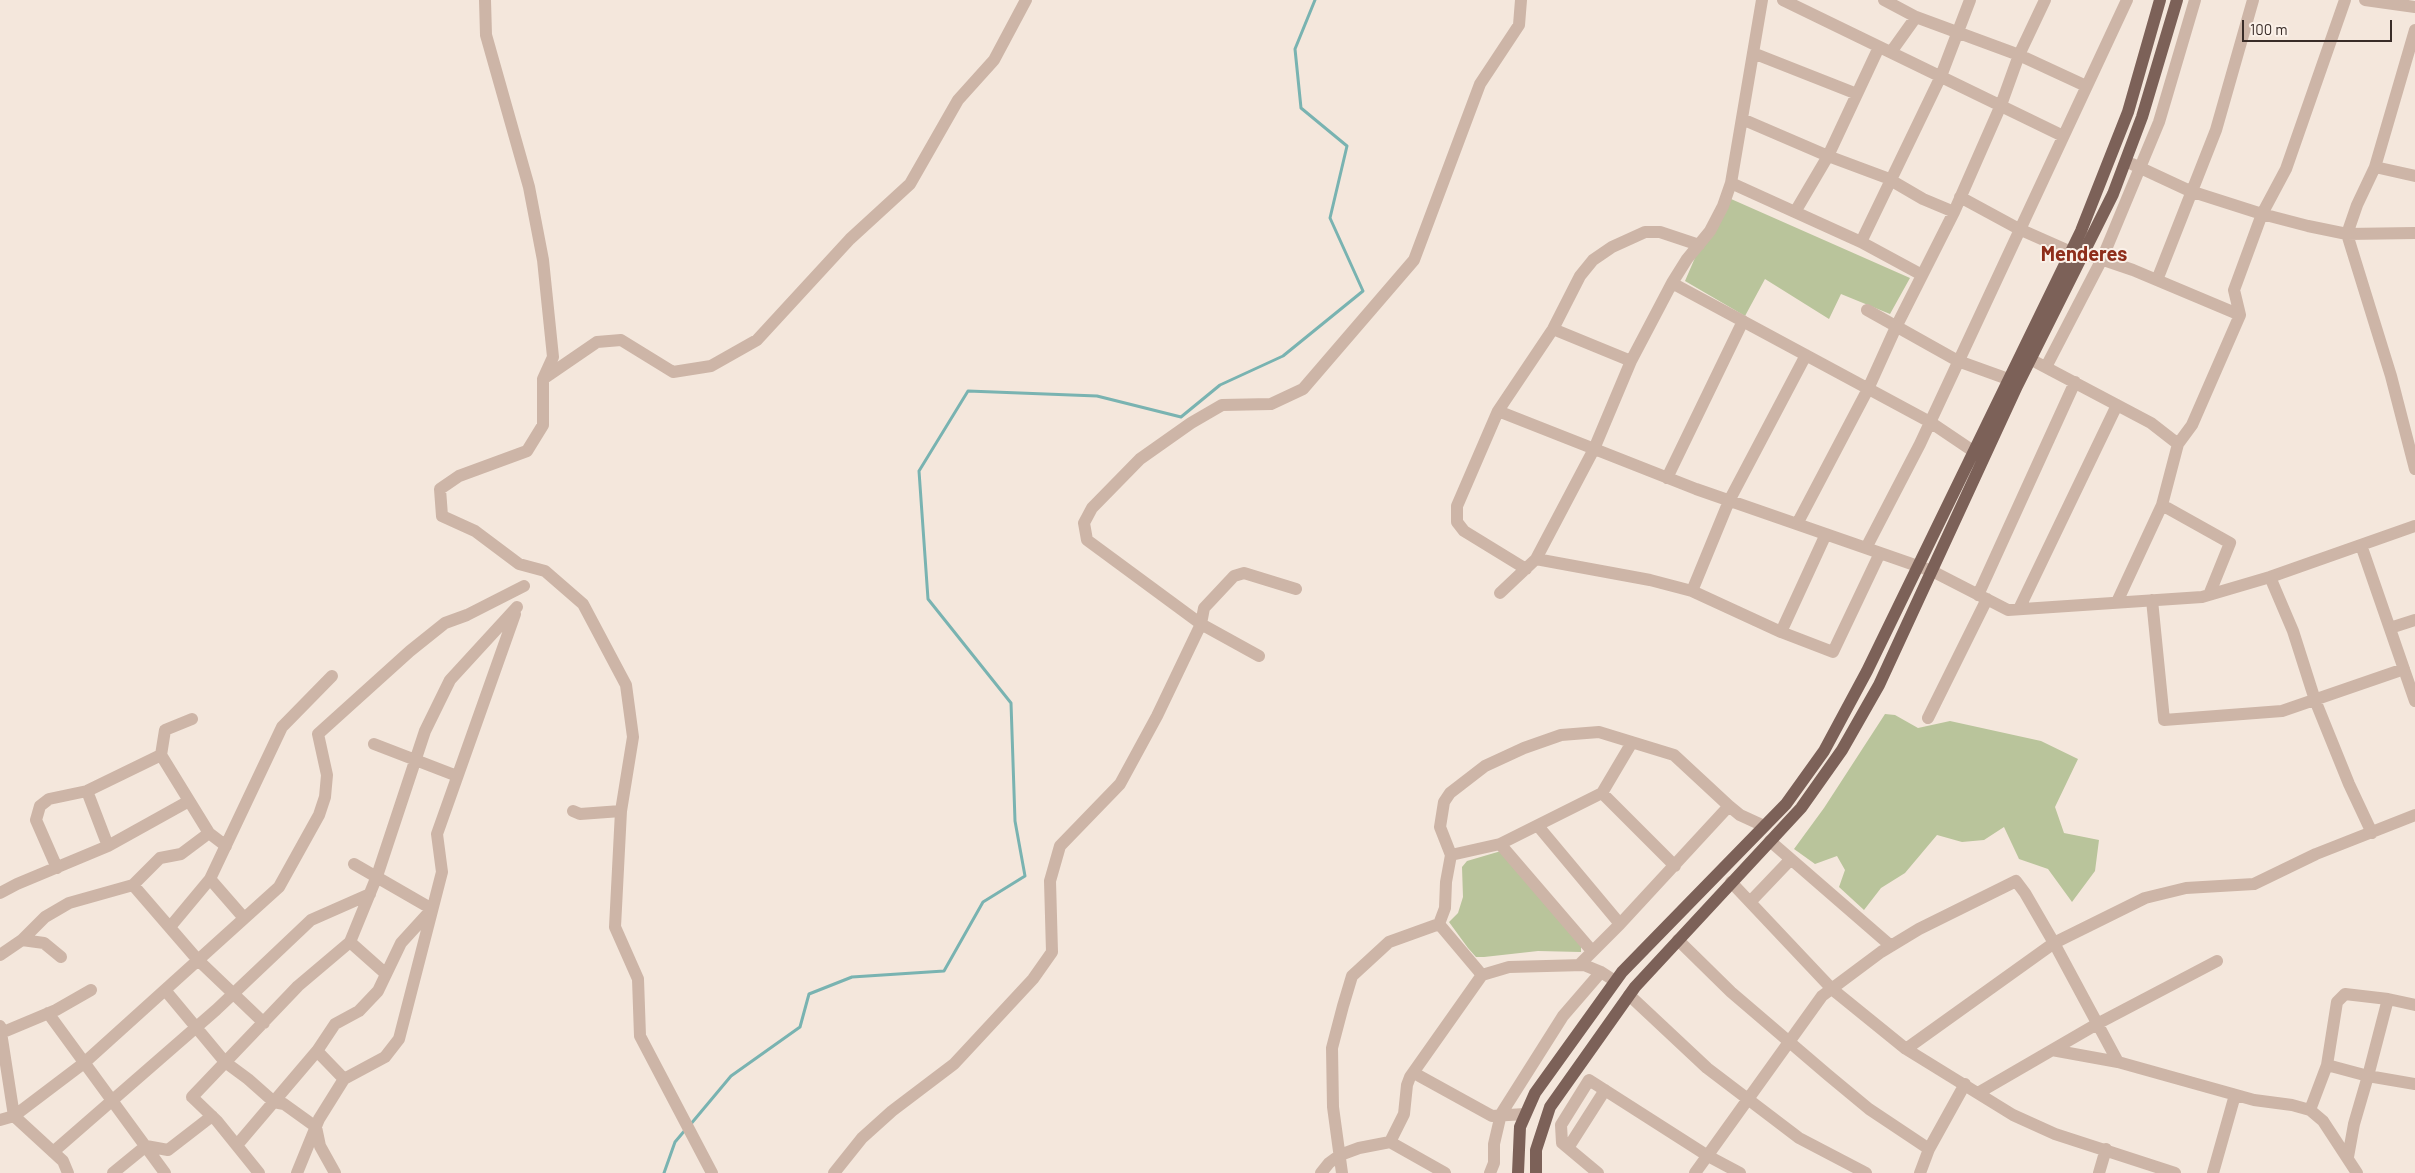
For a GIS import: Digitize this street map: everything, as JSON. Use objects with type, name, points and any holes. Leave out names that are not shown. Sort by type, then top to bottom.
[{"type":"main road","points":[[1536,1173],[1536,1150],[1550,1107],[1629,995],[1731,882],[1802,808],[1842,750],[1879,685],[2030,359],[2077,252],[2081,232],[2128,112],[2160,0]]},
{"type":"main road","points":[[1518,1173],[1520,1127],[1534,1092],[1622,972],[1786,804],[1824,751],[1867,672],[2008,379],[2077,252],[2113,194],[2142,117],[2176,0]]},
{"type":"street","points":[[485,0],[486,35],[529,187],[542,260],[553,357],[543,379],[543,425],[527,452],[459,476],[440,489],[442,516],[475,530],[519,564],[545,571],[583,604],[626,685],[633,737],[622,811],[615,927],[638,979],[640,1036],[712,1173]]},
{"type":"street","points":[[543,379],[597,342],[621,340],[673,372],[710,366],[757,340],[850,239],[910,184],[958,100],[994,60],[1026,0]]},
{"type":"street","points":[[1259,656],[1201,624],[1087,540],[1084,523],[1092,508],[1140,458],[1190,423],[1222,405],[1272,404],[1302,389],[1414,260],[1480,84],[1519,25],[1521,0]]},
{"type":"street","points":[[1500,593],[1536,560],[1594,449],[1631,361],[1672,283],[1710,231],[1731,183],[1762,0]]},
{"type":"street","points":[[1783,0],[2063,136]]},
{"type":"street","points":[[1884,0],[1916,17],[2019,55],[2086,86]]},
{"type":"street","points":[[1861,242],[1941,76],[1956,32],[1970,0]]},
{"type":"street","points":[[1797,524],[1868,389],[1896,327],[1954,212],[2000,105],[2019,55],[2044,0]]},
{"type":"street","points":[[1866,548],[1930,422],[2127,0]]},
{"type":"street","points":[[2046,367],[2102,259],[2159,122],[2195,0]]},
{"type":"street","points":[[2157,280],[2190,191],[2216,130],[2252,0]]},
{"type":"street","points":[[2117,602],[2162,505],[2178,444],[2192,425],[2240,315],[2234,290],[2262,214],[2286,169],[2345,0]]},
{"type":"street","points":[[2365,0],[2415,7]]},
{"type":"street","points":[[1795,212],[1828,156],[1856,94],[1885,50],[1916,17]]},
{"type":"street","points":[[2415,30],[2375,167],[2357,205],[2348,234],[2391,376],[2415,469]]},
{"type":"street","points":[[1753,53],[1856,94]]},
{"type":"street","points":[[1742,119],[1828,156],[1891,180],[1923,199],[1954,212]]},
{"type":"street","points":[[2125,161],[2190,191],[2262,214],[2348,234],[2415,233]]},
{"type":"street","points":[[2375,167],[2415,176]]},
{"type":"street","points":[[1731,183],[1861,242],[1922,274]]},
{"type":"street","points":[[1960,197],[2020,228],[2077,252],[2102,259],[2157,280],[2240,315]]},
{"type":"street","points":[[1526,569],[1464,531],[1457,522],[1457,506],[1498,411],[1553,330],[1580,276],[1593,260],[1612,247],[1645,232],[1660,232],[1699,245]]},
{"type":"street","points":[[1672,283],[1930,422],[1973,451]]},
{"type":"street","points":[[1866,310],[1958,361],[2008,379]]},
{"type":"street","points":[[1667,478],[1743,321]]},
{"type":"street","points":[[1553,330],[1631,361]]},
{"type":"street","points":[[1692,592],[1729,501],[1806,355]]},
{"type":"street","points":[[2030,359],[2151,423],[2178,444]]},
{"type":"street","points":[[1928,718],[2075,382]]},
{"type":"street","points":[[2019,609],[2117,406]]},
{"type":"street","points":[[1498,411],[1667,478],[1932,572],[2008,610],[2209,595],[2270,577],[2415,526]]},
{"type":"street","points":[[2162,505],[2230,543],[2209,595]]},
{"type":"street","points":[[1781,632],[1826,534]]},
{"type":"street","points":[[2361,545],[2415,700]]},
{"type":"street","points":[[1536,560],[1650,580],[1692,592],[1781,632],[1833,652],[1880,553]]},
{"type":"street","points":[[297,1173],[316,1127],[344,1079],[385,1058],[399,1039],[442,872],[437,834],[480,718],[524,586],[519,564]]},
{"type":"street","points":[[834,1173],[862,1138],[892,1110],[954,1064],[1034,979],[1052,952],[1050,881],[1060,846],[1120,784],[1201,624],[1204,608],[1234,576],[1244,573],[1296,589]]},
{"type":"street","points":[[2270,577],[2294,631],[2315,700],[2349,784],[2372,833]]},
{"type":"street","points":[[0,1120],[14,1116],[84,1063],[279,887],[319,815],[326,798],[327,774],[318,734],[410,651],[445,623],[467,615],[524,586]]},
{"type":"street","points":[[2152,600],[2164,720],[2282,711],[2404,669]]},
{"type":"street","points":[[254,1172],[237,1145],[212,1116],[192,1097],[298,986],[350,942],[377,876],[415,758],[450,680],[517,607]]},
{"type":"street","points":[[2390,628],[2415,620]]},
{"type":"street","points":[[170,927],[210,879],[282,727],[332,676]]},
{"type":"street","points":[[192,719],[165,730],[161,755],[209,832],[226,846]]},
{"type":"street","points":[[1342,1173],[1333,1107],[1332,1048],[1352,976],[1389,942],[1439,924],[1445,908],[1446,882],[1451,855],[1440,827],[1444,802],[1450,793],[1485,766],[1524,748],[1561,735],[1599,732],[1631,744],[1674,755],[1740,815],[1764,826]]},
{"type":"street","points":[[374,744],[415,758],[457,776]]},
{"type":"street","points":[[1451,855],[1500,844],[1602,793],[1631,744]]},
{"type":"street","points":[[57,868],[36,820],[40,806],[49,799],[87,791],[161,755]]},
{"type":"street","points":[[87,791],[108,846]]},
{"type":"street","points":[[1602,793],[1675,866]]},
{"type":"street","points":[[0,893],[108,846],[189,801]]},
{"type":"street","points":[[1579,965],[1675,866],[1729,806]]},
{"type":"street","points":[[573,810],[580,814],[622,811]]},
{"type":"street","points":[[1906,1049],[2054,943],[2145,898],[2186,888],[2254,884],[2316,854],[2415,815]]},
{"type":"street","points":[[1538,826],[1620,924]]},
{"type":"street","points":[[0,955],[22,940],[45,918],[69,903],[133,885],[160,858],[181,854],[209,832]]},
{"type":"street","points":[[1770,841],[1891,946]]},
{"type":"street","points":[[1500,844],[1592,951]]},
{"type":"street","points":[[1750,902],[1791,859]]},
{"type":"street","points":[[354,864],[432,909]]},
{"type":"street","points":[[210,879],[244,918]]},
{"type":"street","points":[[1695,1173],[1822,996],[1891,946],[1951,912],[2016,881],[2026,893],[2118,1062]]},
{"type":"street","points":[[1731,882],[1832,989],[1906,1049],[2013,1114],[2055,1134],[2175,1173]]},
{"type":"street","points":[[133,885],[197,959],[264,1023]]},
{"type":"street","points":[[53,1152],[233,994],[311,920],[370,894]]},
{"type":"street","points":[[237,1145],[317,1051],[336,1024],[359,1011],[378,991],[401,942],[432,909]]},
{"type":"street","points":[[1439,924],[1482,975]]},
{"type":"street","points":[[22,940],[44,942],[61,957]]},
{"type":"street","points":[[1678,940],[1731,992],[1788,1042],[1869,1109],[1929,1149]]},
{"type":"street","points":[[350,942],[386,974]]},
{"type":"street","points":[[1978,1092],[2098,1024],[2217,961]]},
{"type":"street","points":[[1390,1142],[1404,1114],[1407,1085],[1482,975],[1509,967],[1579,965],[1601,972],[1615,981]]},
{"type":"street","points":[[1490,1173],[1494,1163],[1494,1144],[1502,1114],[1563,1016],[1601,972]]},
{"type":"street","points":[[68,1173],[63,1161],[14,1116],[1,1030],[48,1013],[91,990]]},
{"type":"street","points":[[165,990],[225,1062],[248,1078],[274,1102],[284,1104],[316,1127],[320,1146],[335,1173]]},
{"type":"street","points":[[2310,1110],[2327,1065],[2337,1002],[2346,994],[2388,999],[2415,1005]]},
{"type":"street","points":[[1629,995],[1707,1068],[1747,1099],[1799,1138],[1866,1173]]},
{"type":"street","points":[[2348,1157],[2354,1124],[2388,999]]},
{"type":"street","points":[[48,1013],[165,1173]]},
{"type":"street","points":[[2052,1050],[2118,1062],[2235,1095],[2310,1110],[2323,1121],[2357,1173]]},
{"type":"street","points":[[317,1051],[344,1079]]},
{"type":"street","points":[[2327,1065],[2368,1076],[2415,1084]]},
{"type":"street","points":[[1414,1073],[1492,1116],[1525,1114]]},
{"type":"street","points":[[1598,1173],[1562,1142],[1561,1125],[1589,1080],[1708,1156],[1740,1173]]},
{"type":"street","points":[[1920,1173],[1929,1149],[1965,1084]]},
{"type":"street","points":[[1568,1148],[1605,1090]]},
{"type":"street","points":[[2213,1173],[2235,1095]]},
{"type":"street","points":[[113,1173],[146,1146],[168,1150],[212,1116]]},
{"type":"street","points":[[1321,1173],[1329,1162],[1340,1155],[1359,1148],[1390,1142],[1444,1173]]},
{"type":"street","points":[[2099,1173],[2106,1149]]},
{"type":"green space","points":[[1722,195],[1910,278],[1890,314],[1841,294],[1829,319],[1765,279],[1745,316],[1685,281]]},
{"type":"green space","points":[[1885,714],[1895,715],[1918,728],[1950,721],[2041,741],[2078,759],[2055,807],[2064,833],[2099,840],[2095,871],[2072,902],[2048,869],[2019,859],[2004,827],[1984,840],[1962,842],[1937,835],[1905,873],[1881,888],[1864,910],[1839,887],[1845,870],[1837,856],[1815,864],[1794,849],[1824,808]]},
{"type":"green space","points":[[1501,851],[1581,945],[1581,952],[1538,951],[1476,957],[1468,948],[1449,922],[1458,913],[1463,897],[1462,867],[1467,861]]},
{"type":"waterway","points":[[690,1125],[731,1076],[800,1027],[809,994],[852,977],[944,971],[983,902],[1025,876],[1015,821],[1011,703],[928,599],[919,471],[968,391],[1097,396],[1181,417],[1220,385],[1283,356],[1363,291],[1330,218],[1347,146],[1301,108],[1295,49],[1315,0]]},
{"type":"waterway","points":[[664,1173],[675,1142],[686,1129]]},
{"type":"district","name":"Menderes","points":[[2084,254]]}]
